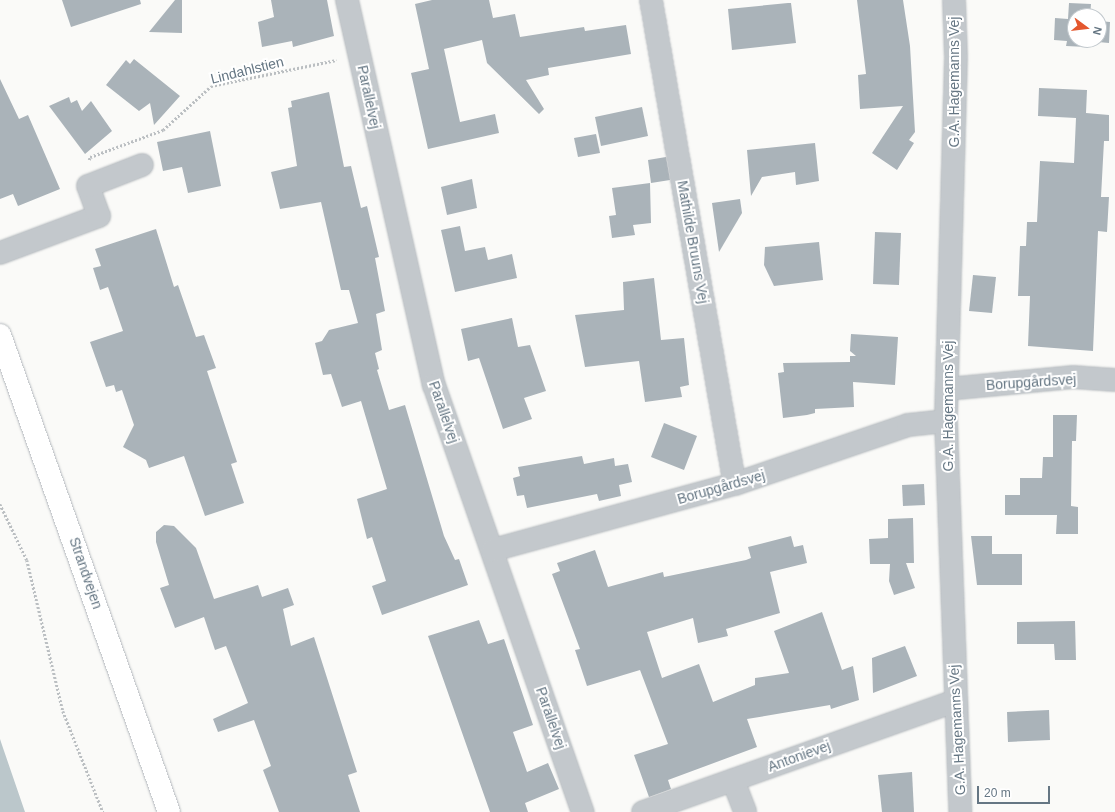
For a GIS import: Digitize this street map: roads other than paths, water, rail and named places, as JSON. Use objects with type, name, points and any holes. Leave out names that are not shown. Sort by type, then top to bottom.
[{"type":"main road","name":"Strandvejen","points":[[0,335],[169,812]]},
{"type":"street","name":"Parallelvej","points":[[347,0],[434,385],[493,550],[583,812]]},
{"type":"street","name":"Mathilde Bruuns Vej","points":[[651,0],[735,484]]},
{"type":"street","name":"G.A. Hagemanns Vej","points":[[954,0],[956,57],[946,421],[954,701],[960,812]]},
{"type":"street","points":[[0,253],[99,216],[88,186],[142,165]]},
{"type":"street","name":"Borupgårdsvej","points":[[947,389],[1073,377],[1115,380]]},
{"type":"street","name":"Borupgårdsvej","points":[[493,550],[735,484],[908,425],[946,421]]},
{"type":"street","name":"Antonievej","points":[[644,812],[954,701]]},
{"type":"street","points":[[733,780],[745,812]]}]
